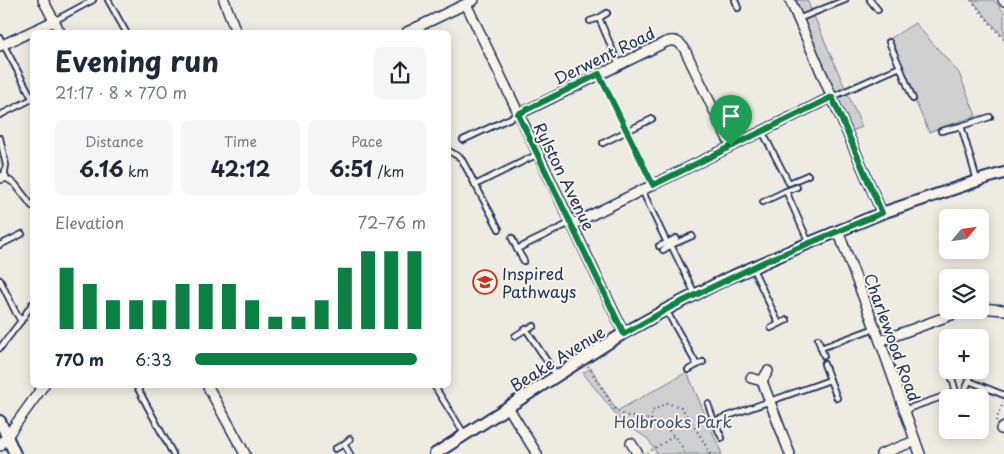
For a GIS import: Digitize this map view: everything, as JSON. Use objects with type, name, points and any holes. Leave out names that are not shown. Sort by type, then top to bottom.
[{"type":"street","points":[[43,0],[59,30]]},
{"type":"street","points":[[224,0],[235,30]]},
{"type":"street","points":[[790,0],[882,213]]},
{"type":"street","points":[[411,30],[470,2]]},
{"type":"street","name":"Rylston Avenue","points":[[470,2],[518,114],[624,334]]},
{"type":"street","points":[[32,30],[54,21]]},
{"type":"street","points":[[1,43],[30,31]]},
{"type":"street","name":"Derwent Road","points":[[518,114],[669,40],[676,41],[684,48],[731,146]]},
{"type":"street","points":[[571,224],[832,97]]},
{"type":"street","name":"Beake Avenue","points":[[435,454],[624,334],[666,310],[752,267],[882,213],[1004,173]]},
{"type":"street","name":"Charlewood Road","points":[[838,231],[920,454]]},
{"type":"street","points":[[989,309],[1004,310]]},
{"type":"street","points":[[880,341],[940,319]]},
{"type":"street","points":[[762,381],[768,371]]},
{"type":"street","points":[[751,378],[762,381]]},
{"type":"street","points":[[762,381],[790,454]]},
{"type":"street","points":[[0,446],[42,388]]},
{"type":"street","points":[[209,388],[245,454]]},
{"type":"street","points":[[508,407],[537,454]]},
{"type":"street","points":[[0,421],[15,454]]},
{"type":"street","points":[[881,454],[915,441]]},
{"type":"street","points":[[631,443],[638,453]]},
{"type":"lane","points":[[54,21],[93,0]]},
{"type":"lane","points":[[108,0],[125,30]]},
{"type":"lane","points":[[735,0],[738,8]]},
{"type":"lane","points":[[798,20],[845,0]]},
{"type":"lane","points":[[870,0],[878,10]]},
{"type":"lane","points":[[590,21],[608,13]]},
{"type":"lane","points":[[599,18],[619,65]]},
{"type":"lane","points":[[889,42],[913,99]]},
{"type":"lane","points":[[1,43],[30,95]]},
{"type":"lane","points":[[832,97],[900,67]]},
{"type":"lane","points":[[599,74],[653,185]]},
{"type":"lane","points":[[0,115],[30,100]]},
{"type":"lane","points":[[463,140],[518,114]]},
{"type":"lane","points":[[941,131],[990,117]]},
{"type":"lane","points":[[603,143],[652,119]]},
{"type":"lane","points":[[961,126],[978,181]]},
{"type":"lane","points":[[762,131],[789,184],[808,175]]},
{"type":"lane","points":[[0,138],[6,165],[2,178],[15,184],[30,203]]},
{"type":"lane","points":[[451,153],[461,158],[499,229]]},
{"type":"lane","points":[[475,184],[538,154]]},
{"type":"lane","points":[[763,202],[796,187]]},
{"type":"lane","points":[[642,190],[696,295]]},
{"type":"lane","points":[[786,191],[809,242]]},
{"type":"lane","points":[[518,248],[571,224]]},
{"type":"lane","points":[[0,245],[22,234]]},
{"type":"lane","points":[[661,248],[692,236]]},
{"type":"lane","points":[[512,238],[524,261]]},
{"type":"lane","points":[[669,244],[676,238]]},
{"type":"lane","points":[[752,267],[779,324]]},
{"type":"lane","points":[[0,280],[21,321]]},
{"type":"lane","points":[[0,348],[30,307]]},
{"type":"lane","points":[[666,310],[697,365]]},
{"type":"lane","points":[[771,328],[787,320]]},
{"type":"lane","points":[[515,336],[534,326]]},
{"type":"lane","points":[[821,348],[875,328]]},
{"type":"lane","points":[[526,330],[556,376]]},
{"type":"lane","points":[[818,339],[824,356]]},
{"type":"lane","points":[[688,370],[703,362]]},
{"type":"lane","points":[[824,364],[837,398]]},
{"type":"lane","points":[[904,410],[956,392],[952,379]]},
{"type":"lane","points":[[714,421],[830,380]]},
{"type":"lane","points":[[965,389],[968,381],[1004,394]]},
{"type":"lane","points":[[138,388],[173,454]]},
{"type":"lane","points":[[436,388],[465,435]]},
{"type":"lane","points":[[708,404],[722,438]]},
{"type":"lane","points":[[335,450],[350,439]]},
{"type":"lane","points":[[344,444],[350,454]]},
{"type":"path","points":[[971,0],[1004,40]]},
{"type":"path","points":[[584,359],[615,410],[634,418],[651,420],[668,429],[683,447],[686,454]]},
{"type":"path","points":[[1002,428],[995,423],[1004,400]]},
{"type":"path","points":[[651,420],[652,412],[666,404],[681,407],[710,454]]},
{"type":"path","points":[[638,453],[649,453],[674,436]]},
{"type":"green space","points":[[795,0],[807,0],[862,127],[852,131]]},
{"type":"green space","points":[[972,0],[994,0],[1004,12],[1004,38]]},
{"type":"green space","points":[[915,23],[959,73],[976,116],[929,132],[888,40]]},
{"type":"green space","name":"Holbrooks Park","points":[[591,368],[617,411],[687,372],[722,454],[657,454],[648,439],[621,421],[583,373]]},
{"type":"place","name":"Inspired Pathways","points":[[485,282]]},
{"type":"route","points":[[599,74],[653,185],[731,146],[832,97],[882,213],[766,261],[671,307],[624,334],[518,114],[599,74]]}]
